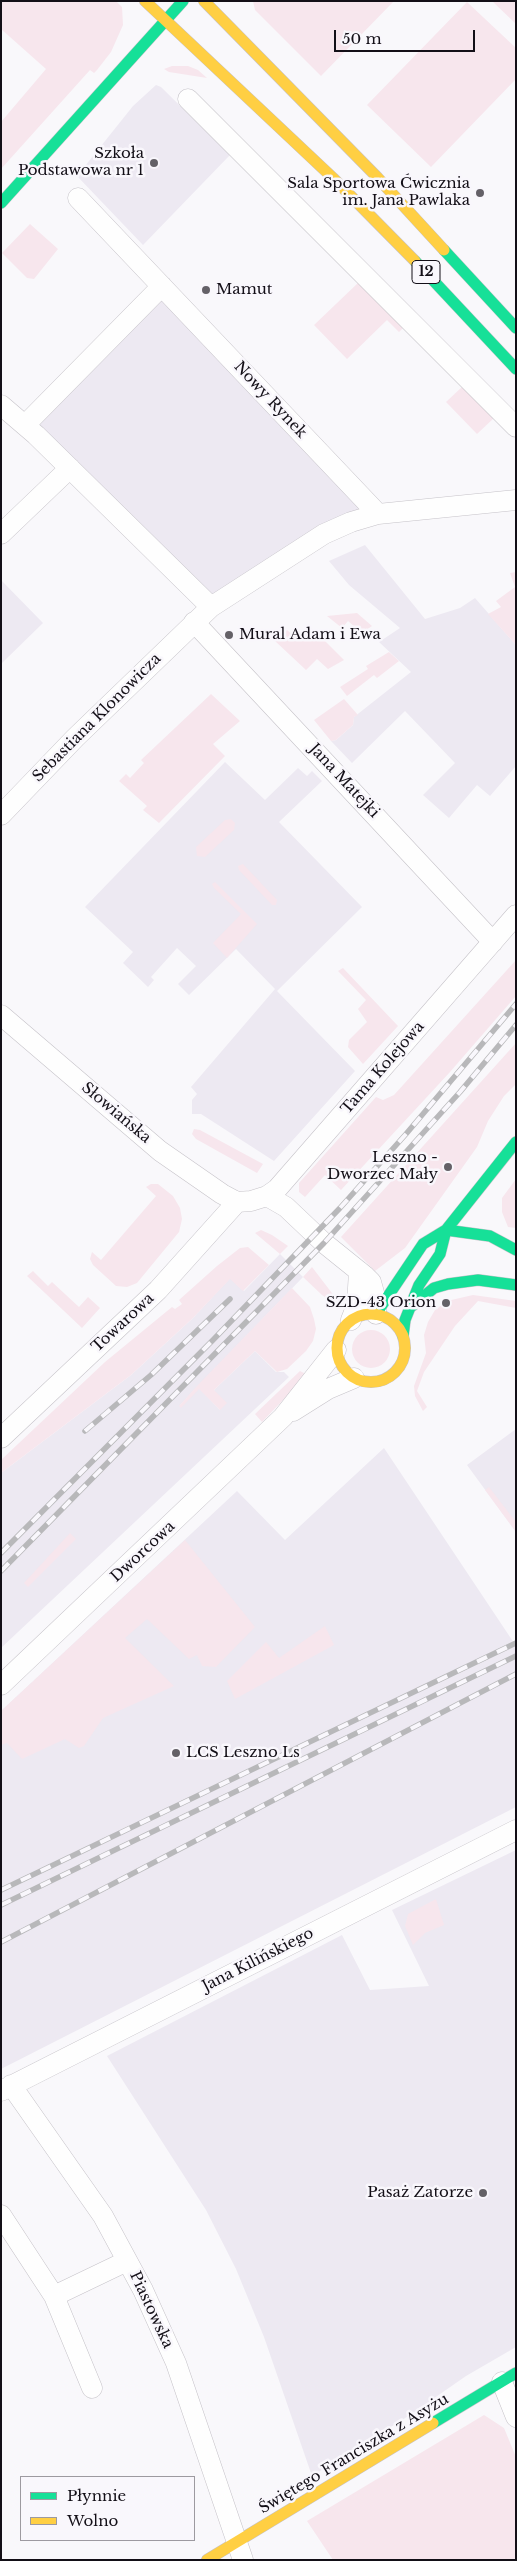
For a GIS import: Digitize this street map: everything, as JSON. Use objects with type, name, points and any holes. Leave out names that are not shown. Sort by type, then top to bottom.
[{"type":"street","name":"12","points":[[146,1],[165,22],[333,178],[402,247],[516,369]]},
{"type":"street","points":[[1,203],[183,1]]},
{"type":"street","name":"12","points":[[204,1],[331,130],[516,328]]},
{"type":"street","points":[[188,99],[516,427]]},
{"type":"street","name":"Nowy Rynek","points":[[78,198],[378,514]]},
{"type":"street","points":[[25,425],[162,286]]},
{"type":"street","points":[[1,405],[25,425],[212,606]]},
{"type":"street","points":[[1,534],[70,468]]},
{"type":"street","points":[[194,622],[212,606],[324,534],[351,522],[378,514],[516,500]]},
{"type":"street","name":"Sebastiana Klonowicza","points":[[1,815],[75,738],[194,622]]},
{"type":"street","name":"Jana Matejki","points":[[194,622],[493,942]]},
{"type":"street","name":"Tama Kolejowa","points":[[237,1202],[251,1202],[267,1196],[286,1178],[516,915]]},
{"type":"street","name":"Słowiańska","points":[[1,1015],[160,1151],[222,1194],[237,1202]]},
{"type":"street","points":[[376,1314],[423,1244],[446,1230],[516,1142]]},
{"type":"street","points":[[484,1180],[484,1202]]},
{"type":"street","points":[[267,1196],[286,1207],[371,1282],[376,1300],[376,1314]]},
{"type":"street","name":"Towarowa","points":[[1,1438],[158,1290],[237,1202]]},
{"type":"street","points":[[487,1224],[490,1236]]},
{"type":"street","points":[[359,1271],[357,1305],[351,1320],[339,1336],[336,1350],[342,1366],[354,1378],[374,1383],[394,1375],[404,1358],[403,1336],[405,1320],[419,1285],[440,1254],[446,1230]]},
{"type":"street","points":[[446,1230],[490,1236],[516,1250]]},
{"type":"street","points":[[446,1230],[454,1251]]},
{"type":"street","points":[[466,1266],[478,1280]]},
{"type":"street","points":[[411,1308],[434,1288],[478,1280],[516,1285]]},
{"type":"street","points":[[351,1320],[362,1314],[376,1314],[393,1321],[403,1336]]},
{"type":"street","name":"Dworcowa","points":[[1,1685],[283,1417],[336,1350]]},
{"type":"street","name":"Dworcowa","points":[[283,1417],[328,1389],[354,1378]]},
{"type":"street","name":"Jana Kilińskiego","points":[[6,2088],[516,1830]]},
{"type":"street","name":"Piastowska","points":[[6,2088],[103,2216],[127,2261],[176,2363],[240,2551]]},
{"type":"street","points":[[1,2215],[54,2296],[92,2388]]},
{"type":"street","points":[[54,2296],[127,2261]]},
{"type":"street","points":[[509,2377],[516,2417]]},
{"type":"street","name":"Świętego Franciszka z Asyżu","points":[[207,2560],[240,2551],[509,2377]]},
{"type":"shaded area","points":[[1,1],[116,1],[122,7],[123,25],[111,52],[97,70],[94,73],[90,70],[1,169],[1,122],[46,69],[1,29]]},
{"type":"shaded area","points":[[253,1],[394,1],[321,76],[255,10]]},
{"type":"shaded area","points":[[492,1],[516,1],[516,24]]},
{"type":"shaded area","points":[[467,2],[516,48],[516,79],[431,167],[367,105]]},
{"type":"shaded area","points":[[172,66],[188,66],[198,70],[207,78],[169,72],[164,69]]},
{"type":"shaded area","name":"Szkoła Podstawowa nr 1","points":[[156,85],[161,87],[230,155],[143,245],[77,176],[133,106]]},
{"type":"shaded area","points":[[30,224],[58,249],[34,279],[27,278],[2,253]]},
{"type":"shaded area","points":[[359,282],[404,327],[399,332],[387,320],[347,359],[314,325]]},
{"type":"shaded area","points":[[162,286],[378,514],[211,607],[25,425]]},
{"type":"shaded area","points":[[463,386],[494,418],[477,434],[446,402]]},
{"type":"shaded area","points":[[365,545],[425,619],[460,608],[475,598],[516,645],[516,766],[490,796],[477,785],[449,818],[423,795],[455,763],[405,711],[352,763],[331,741],[336,740],[353,725],[354,717],[411,672],[379,642],[400,628],[349,585],[329,561]]},
{"type":"shaded area","points":[[516,572],[516,645],[488,614],[501,607],[496,601],[515,587],[510,573]]},
{"type":"shaded area","points":[[1,580],[43,623],[1,664]]},
{"type":"shaded area","points":[[357,613],[372,626],[362,633],[348,621],[342,628],[327,616]]},
{"type":"shaded area","points":[[308,625],[344,660],[328,669],[317,659],[306,670],[275,641],[287,630],[295,637]]},
{"type":"shaded area","points":[[389,652],[399,661],[377,678],[374,675],[347,696],[340,687],[368,669],[366,666]]},
{"type":"shaded area","points":[[211,694],[240,721],[213,744],[225,756],[159,823],[143,810],[147,806],[119,781],[126,774],[130,778],[144,763],[141,760]]},
{"type":"shaded area","points":[[344,699],[358,715],[354,717],[353,725],[336,740],[331,741],[314,720]]},
{"type":"shaded area","points":[[225,762],[265,800],[298,768],[307,776],[312,771],[322,781],[279,822],[362,907],[277,991],[355,1071],[274,1161],[201,1114],[192,1114],[192,1100],[197,1094],[191,1087],[275,989],[236,949],[189,995],[178,984],[196,966],[177,948],[151,977],[154,980],[148,987],[123,963],[133,952],[85,907]]},
{"type":"shaded area","points":[[231,819],[235,823],[234,830],[205,857],[197,856],[196,847],[225,820]]},
{"type":"shaded area","points":[[243,864],[277,900],[276,905],[272,905],[239,870],[238,866]]},
{"type":"shaded area","points":[[215,882],[257,924],[227,958],[213,943],[241,914],[214,888],[212,884]]},
{"type":"shaded area","points":[[516,960],[516,996],[450,1072],[341,1190],[325,1175],[305,1197],[299,1192],[299,1183],[376,1097],[383,1100],[394,1095]]},
{"type":"shaded area","points":[[343,968],[398,1026],[363,1064],[348,1047],[349,1040],[367,1022],[358,1009],[366,1000],[338,971]]},
{"type":"shaded area","points":[[516,1043],[516,1084],[504,1096],[488,1121],[477,1147],[405,1248],[375,1271],[341,1237]]},
{"type":"shaded area","points":[[194,1129],[200,1130],[263,1164],[257,1173],[196,1139],[192,1134]]},
{"type":"shaded area","points":[[516,1179],[516,1228],[508,1227],[502,1212],[502,1198]]},
{"type":"shaded area","points":[[151,1184],[158,1184],[173,1196],[180,1208],[182,1219],[179,1232],[137,1283],[127,1287],[116,1286],[93,1265],[90,1259],[92,1252],[101,1260],[156,1196],[146,1187]]},
{"type":"shaded area","points":[[261,1230],[288,1246],[280,1254],[255,1233]]},
{"type":"shaded area","points":[[248,1247],[269,1265],[243,1291],[230,1279],[193,1318],[131,1375],[1,1473],[1,1460],[105,1362],[172,1307],[175,1309],[182,1304],[179,1300],[217,1266],[240,1248]]},
{"type":"shaded area","points":[[280,1254],[303,1277],[179,1406],[199,1388],[220,1410],[214,1390],[255,1351],[276,1372],[284,1372],[289,1377],[1,1648],[1,1473],[131,1375],[193,1318],[230,1278],[244,1291]]},
{"type":"shaded area","points":[[312,1267],[338,1301],[335,1304],[322,1295],[303,1277]]},
{"type":"shaded area","points":[[33,1271],[48,1286],[52,1282],[79,1307],[88,1297],[100,1308],[82,1328],[27,1276]]},
{"type":"shaded area","points":[[292,1288],[310,1307],[314,1319],[316,1329],[313,1341],[306,1351],[287,1369],[277,1372],[255,1351],[214,1390],[227,1403],[220,1410],[199,1389],[181,1408],[179,1406],[197,1386]]},
{"type":"shaded area","points":[[473,1295],[516,1301],[516,1308],[478,1301],[455,1326],[424,1372],[417,1391],[427,1407],[423,1411],[415,1396],[414,1386],[426,1353],[424,1335],[428,1322],[435,1310],[447,1301]]},
{"type":"shaded area","points":[[371,1330],[384,1336],[390,1349],[384,1362],[371,1368],[358,1362],[352,1349],[358,1336]]},
{"type":"shaded area","points":[[300,1371],[306,1374],[305,1377],[262,1422],[255,1414]]},
{"type":"shaded area","points":[[516,1429],[516,1532],[467,1465]]},
{"type":"shaded area","points":[[384,1448],[516,1646],[516,1807],[1,2069],[1,1711],[237,1491],[285,1540]]},
{"type":"shaded area","points":[[489,1487],[516,1522],[516,1532],[485,1490]]},
{"type":"shaded area","points":[[70,1533],[76,1539],[28,1587],[24,1583]]},
{"type":"shaded area","points":[[185,1540],[255,1627],[216,1667],[202,1666],[197,1655],[189,1659],[147,1619],[125,1638],[174,1686],[103,1718],[84,1746],[79,1748],[65,1739],[22,1759],[7,1743],[1,1745],[1,1711]]},
{"type":"shaded area","points":[[325,1626],[334,1645],[235,1699],[227,1681],[266,1642],[279,1658]]},
{"type":"shaded area","points":[[516,1850],[516,2347],[466,2376],[410,2415],[312,2476],[264,2337],[236,2269],[206,2210],[107,2056],[342,1935],[370,1990],[429,1986],[392,1910]]},
{"type":"shaded area","points":[[436,1899],[444,1925],[425,1933],[413,1945],[405,1926],[408,1914]]},
{"type":"shaded area","points":[[484,2415],[504,2428],[516,2457],[516,2560],[333,2560],[307,2521]]},
{"type":"railway","points":[[1,1553],[213,1340],[340,1208],[406,1134],[516,1004]]},
{"type":"railway","points":[[1,1571],[324,1243],[460,1092],[516,1025]]},
{"type":"railway","points":[[85,1431],[151,1375],[230,1299]]},
{"type":"railway","points":[[1,1890],[516,1643]]},
{"type":"railway","points":[[1,1905],[516,1656]]},
{"type":"railway","points":[[1,1942],[516,1674]]},
{"type":"traffic: fast","points":[[1,203],[183,1]]},
{"type":"traffic: fast","points":[[444,250],[516,328]]},
{"type":"traffic: fast","points":[[415,261],[516,369]]},
{"type":"traffic: fast","points":[[376,1314],[423,1244],[446,1230],[516,1142]]},
{"type":"traffic: fast","points":[[446,1230],[490,1236],[516,1250]]},
{"type":"traffic: fast","points":[[403,1336],[405,1320],[419,1285],[440,1254],[446,1230]]},
{"type":"traffic: fast","points":[[412,1306],[434,1288],[448,1284],[478,1280],[516,1285]]},
{"type":"traffic: fast","points":[[433,2423],[516,2373]]},
{"type":"traffic: slow","points":[[145,1],[333,178],[415,261]]},
{"type":"traffic: slow","points":[[204,1],[377,177],[444,250]]},
{"type":"traffic: slow","points":[[364,1314],[378,1314],[390,1319],[400,1329],[405,1341],[405,1348],[405,1355],[400,1367],[390,1377],[378,1382],[364,1382],[352,1377],[342,1367],[337,1355],[337,1341],[342,1329],[352,1319],[364,1314]]},
{"type":"traffic: slow","points":[[207,2560],[433,2423]]},
{"type":"place","name":"Szkoła Podstawowa nr 1","points":[[154,163]]},
{"type":"place","name":"Sala Sportowa Ćwicznia im. Jana Pawlaka","points":[[480,193]]},
{"type":"place","name":"Mamut","points":[[206,290]]},
{"type":"place","name":"Mural Adam i Ewa","points":[[229,635]]},
{"type":"place","name":"Leszno - Dworzec Mały","points":[[448,1167]]},
{"type":"place","name":"SZD-43 Orion","points":[[446,1303]]},
{"type":"place","name":"LCS Leszno Ls","points":[[176,1753]]},
{"type":"place","name":"Pasaż Zatorze","points":[[483,2193]]}]
